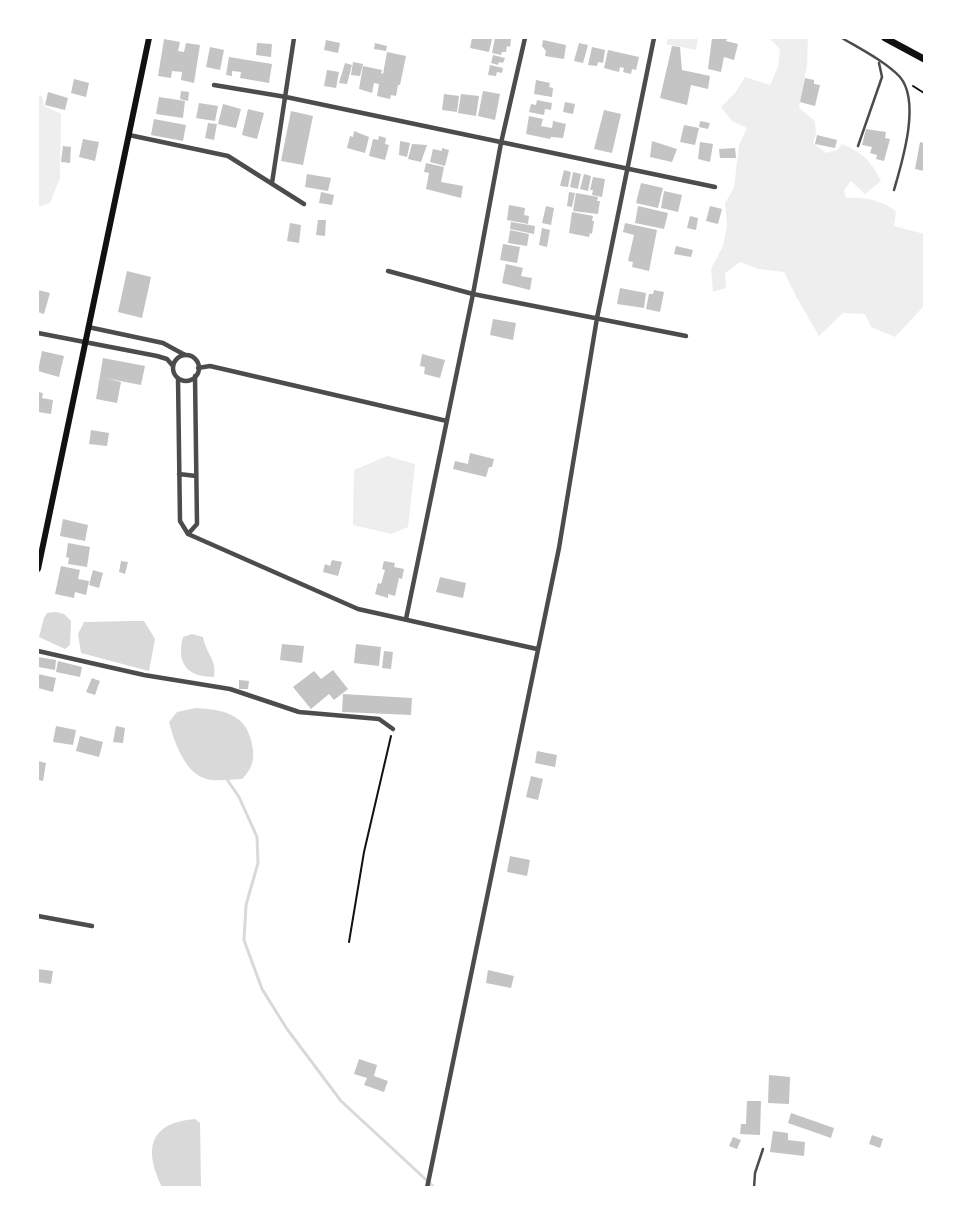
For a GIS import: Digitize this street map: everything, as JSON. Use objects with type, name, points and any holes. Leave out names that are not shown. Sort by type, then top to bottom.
[{"type":"main road","points":[[38,569],[149,38]]},
{"type":"main road","points":[[885,38],[924,59]]},
{"type":"street","points":[[272,183],[294,38]]},
{"type":"street","points":[[406,619],[473,294],[501,143],[526,38]]},
{"type":"street","points":[[427,1188],[559,548],[597,318],[654,38]]},
{"type":"street","points":[[214,85],[286,97],[715,187]]},
{"type":"street","points":[[128,135],[228,156],[304,204]]},
{"type":"street","points":[[388,271],[473,294],[686,336]]},
{"type":"street","points":[[88,327],[163,343],[196,360],[198,368],[195,376],[197,524],[188,534]]},
{"type":"street","points":[[38,333],[157,356],[167,359],[173,366],[175,375],[178,378],[180,521],[188,534],[358,609],[537,650]]},
{"type":"street","points":[[173,366],[178,358],[185,355]]},
{"type":"street","points":[[198,368],[210,366],[447,421]]},
{"type":"street","points":[[178,378],[188,380],[195,376]]},
{"type":"street","points":[[178,474],[196,476]]},
{"type":"street","points":[[38,651],[144,674],[230,689],[299,712],[379,719],[393,729]]},
{"type":"street","points":[[38,916],[92,926]]},
{"type":"lane","points":[[842,38],[878,61],[900,78],[910,104],[904,153],[894,190]]},
{"type":"lane","points":[[858,146],[882,77],[878,61]]},
{"type":"lane","points":[[754,1188],[755,1173],[763,1149]]},
{"type":"path","points":[[349,942],[364,852],[393,729]]},
{"type":"shaded area","points":[[668,38],[698,38],[696,50],[666,44]]},
{"type":"shaded area","points":[[769,38],[808,38],[807,65],[799,108],[815,121],[816,135],[813,143],[826,153],[837,150],[842,144],[856,151],[866,158],[881,181],[865,194],[851,181],[844,190],[846,198],[860,198],[884,204],[896,211],[894,226],[924,234],[924,306],[895,337],[871,327],[865,314],[843,313],[819,336],[784,272],[759,269],[740,262],[725,273],[726,288],[713,292],[711,269],[723,246],[727,225],[725,203],[734,188],[739,145],[747,128],[732,121],[721,107],[735,93],[745,77],[770,85],[778,67],[780,49]]},
{"type":"shaded area","points":[[42,96],[44,106],[61,114],[60,178],[50,203],[38,207],[38,100]]},
{"type":"shaded area","points":[[387,456],[415,464],[408,527],[391,534],[353,525],[354,470]]},
{"type":"shaded area","points":[[56,612],[64,614],[71,621],[70,645],[65,649],[39,637],[47,613]]},
{"type":"shaded area","points":[[144,621],[155,639],[149,671],[81,653],[78,634],[84,622]]},
{"type":"shaded area","points":[[192,634],[203,637],[213,661],[214,677],[197,674],[186,667],[181,654],[181,646],[183,637]]},
{"type":"shaded area","points":[[196,708],[224,712],[232,715],[245,726],[252,744],[253,759],[249,771],[242,779],[207,779],[192,771],[187,764],[177,747],[169,722],[177,712]]},
{"type":"shaded area","points":[[195,1119],[200,1123],[201,1187],[162,1187],[153,1161],[152,1150],[154,1141],[167,1126]]},
{"type":"building","points":[[472,38],[492,39],[489,52],[470,48]]},
{"type":"building","points":[[495,38],[511,39],[510,47],[507,46],[506,52],[502,52],[501,55],[492,53]]},
{"type":"building","points":[[712,38],[727,39],[726,41],[738,44],[734,60],[724,57],[721,72],[708,69]]},
{"type":"building","points":[[164,39],[180,42],[178,51],[184,52],[186,43],[200,45],[194,83],[181,80],[182,72],[172,71],[171,78],[158,76]]},
{"type":"building","points":[[326,40],[340,43],[338,53],[324,50]]},
{"type":"building","points":[[543,40],[566,45],[564,59],[545,56],[546,51],[542,46]]},
{"type":"building","points":[[257,43],[272,44],[271,57],[256,55]]},
{"type":"building","points":[[375,43],[387,46],[386,51],[374,49]]},
{"type":"building","points":[[579,43],[588,45],[583,63],[574,61]]},
{"type":"building","points":[[672,46],[680,47],[682,70],[710,76],[708,89],[691,85],[687,105],[660,98]]},
{"type":"building","points":[[210,47],[224,50],[220,70],[206,67]]},
{"type":"building","points":[[592,47],[605,50],[603,63],[598,62],[597,66],[588,65]]},
{"type":"building","points":[[608,50],[639,57],[636,70],[632,69],[631,74],[623,72],[624,68],[620,67],[619,72],[604,68]]},
{"type":"building","points":[[387,52],[406,56],[396,96],[391,95],[390,99],[377,96],[379,84],[374,83],[372,93],[359,89],[363,66],[382,70],[381,73],[383,74]]},
{"type":"building","points":[[493,55],[505,58],[503,63],[499,62],[498,65],[491,63]]},
{"type":"building","points":[[229,57],[272,64],[269,83],[240,78],[241,72],[232,71],[232,76],[226,75]]},
{"type":"building","points":[[353,62],[363,64],[360,76],[351,75]]},
{"type":"building","points":[[345,63],[352,65],[347,84],[339,83]]},
{"type":"building","points":[[490,65],[503,68],[502,73],[497,72],[496,76],[488,75]]},
{"type":"building","points":[[327,70],[339,72],[336,88],[324,86]]},
{"type":"building","points":[[805,78],[814,80],[814,84],[820,85],[815,106],[800,102]]},
{"type":"building","points":[[74,79],[89,83],[86,97],[71,93]]},
{"type":"building","points":[[536,80],[550,83],[549,87],[553,88],[552,97],[534,94]]},
{"type":"building","points":[[181,91],[189,92],[188,101],[180,99]]},
{"type":"building","points":[[483,91],[500,94],[495,120],[478,116]]},
{"type":"building","points":[[48,92],[68,98],[65,110],[45,105]]},
{"type":"building","points":[[444,94],[459,96],[457,112],[442,110]]},
{"type":"building","points":[[461,94],[479,96],[476,116],[458,113]]},
{"type":"building","points":[[159,97],[185,101],[183,118],[156,114]]},
{"type":"building","points":[[537,100],[552,103],[551,110],[545,109],[544,115],[529,112],[531,104],[536,105]]},
{"type":"building","points":[[565,102],[575,104],[573,114],[563,112]]},
{"type":"building","points":[[199,103],[218,106],[215,121],[196,118]]},
{"type":"building","points":[[223,104],[241,109],[236,128],[218,124]]},
{"type":"building","points":[[248,109],[264,113],[257,139],[242,135]]},
{"type":"building","points":[[604,110],[621,114],[612,153],[594,149]]},
{"type":"building","points":[[291,111],[313,116],[303,165],[281,161]]},
{"type":"building","points":[[529,116],[543,119],[541,126],[552,128],[553,121],[566,124],[563,138],[551,137],[550,139],[526,134]]},
{"type":"building","points":[[154,119],[186,125],[183,141],[151,135]]},
{"type":"building","points":[[700,121],[710,123],[708,129],[699,127]]},
{"type":"building","points":[[208,123],[217,124],[214,140],[205,138]]},
{"type":"building","points":[[684,125],[699,128],[695,145],[680,142]]},
{"type":"building","points":[[866,129],[886,132],[885,138],[890,139],[884,161],[876,159],[877,155],[870,153],[872,147],[862,145]]},
{"type":"building","points":[[354,131],[369,137],[365,153],[347,148],[350,136],[353,137]]},
{"type":"building","points":[[817,135],[837,140],[835,148],[815,144]]},
{"type":"building","points":[[379,136],[386,138],[385,144],[389,145],[385,160],[369,156],[373,139],[378,140]]},
{"type":"building","points":[[83,139],[99,142],[95,161],[79,157]]},
{"type":"building","points":[[400,141],[410,143],[407,157],[399,155]]},
{"type":"building","points":[[652,141],[677,149],[672,162],[650,157]]},
{"type":"building","points":[[700,142],[713,144],[710,162],[698,159]]},
{"type":"building","points":[[920,142],[924,143],[924,171],[915,169]]},
{"type":"building","points":[[412,144],[427,145],[421,162],[408,159]]},
{"type":"building","points":[[63,146],[71,147],[70,163],[61,162]]},
{"type":"building","points":[[442,148],[449,150],[445,166],[430,162],[433,149],[442,151]]},
{"type":"building","points":[[735,148],[736,158],[720,158],[719,149]]},
{"type":"building","points":[[426,163],[444,167],[441,182],[463,186],[461,198],[426,189],[429,173],[424,172]]},
{"type":"building","points":[[564,170],[571,172],[568,187],[560,186]]},
{"type":"building","points":[[573,172],[581,174],[578,189],[570,187]]},
{"type":"building","points":[[307,174],[331,178],[328,191],[305,187]]},
{"type":"building","points":[[584,174],[591,176],[588,191],[580,189]]},
{"type":"building","points":[[593,177],[605,179],[602,197],[592,195],[593,190],[590,190]]},
{"type":"building","points":[[641,183],[663,188],[658,208],[636,203]]},
{"type":"building","points":[[664,191],[682,195],[678,212],[661,208]]},
{"type":"building","points":[[321,192],[334,195],[332,205],[319,203]]},
{"type":"building","points":[[569,192],[575,193],[572,207],[567,206]]},
{"type":"building","points":[[576,193],[598,197],[597,201],[600,201],[598,214],[573,211]]},
{"type":"building","points":[[509,205],[525,208],[524,215],[529,216],[528,224],[507,220]]},
{"type":"building","points":[[546,206],[554,208],[551,225],[542,223]]},
{"type":"building","points":[[638,206],[668,213],[664,229],[635,223]]},
{"type":"building","points":[[710,206],[722,209],[718,224],[706,221]]},
{"type":"building","points":[[572,212],[593,216],[592,234],[590,233],[589,237],[569,233]]},
{"type":"building","points":[[690,216],[698,218],[696,230],[687,228]]},
{"type":"building","points":[[318,220],[326,220],[325,236],[316,235]]},
{"type":"building","points":[[511,222],[535,226],[534,234],[510,229]]},
{"type":"building","points":[[290,223],[301,225],[299,243],[287,241]]},
{"type":"building","points":[[625,223],[657,230],[649,271],[632,267],[633,262],[628,261],[634,235],[623,232]]},
{"type":"building","points":[[542,228],[550,230],[547,247],[539,245]]},
{"type":"building","points":[[510,230],[529,234],[527,246],[508,243]]},
{"type":"building","points":[[503,244],[520,247],[517,263],[500,260]]},
{"type":"building","points":[[676,246],[693,250],[691,257],[674,254]]},
{"type":"building","points":[[506,264],[523,268],[521,276],[532,278],[530,290],[502,283]]},
{"type":"building","points":[[127,271],[151,277],[142,318],[118,312]]},
{"type":"building","points":[[620,288],[646,293],[644,308],[617,304]]},
{"type":"building","points":[[38,290],[50,293],[44,314],[38,312]]},
{"type":"building","points":[[654,290],[664,292],[660,312],[646,309],[649,294],[653,294]]},
{"type":"building","points":[[493,319],[516,323],[513,340],[490,335]]},
{"type":"building","points":[[42,351],[64,356],[59,377],[38,371]]},
{"type":"building","points":[[422,354],[445,360],[440,378],[424,374],[425,367],[420,366]]},
{"type":"building","points":[[103,358],[145,366],[141,385],[105,378],[121,382],[117,403],[96,399]]},
{"type":"building","points":[[38,392],[43,393],[42,398],[53,400],[51,414],[38,412]]},
{"type":"building","points":[[91,430],[109,433],[107,446],[89,444]]},
{"type":"building","points":[[470,453],[494,459],[486,477],[453,469],[455,461],[468,464]]},
{"type":"building","points":[[63,519],[88,525],[85,541],[60,536]]},
{"type":"building","points":[[68,543],[90,547],[87,567],[68,564],[69,558],[66,557]]},
{"type":"building","points":[[332,560],[342,562],[338,576],[323,572],[325,564],[330,566]]},
{"type":"building","points":[[121,561],[128,562],[125,574],[119,572]]},
{"type":"building","points":[[384,561],[395,563],[394,567],[404,569],[402,579],[399,578],[395,596],[388,594],[388,598],[375,594],[378,583],[381,584],[385,570],[382,569]]},
{"type":"building","points":[[61,566],[80,570],[78,579],[89,581],[86,595],[75,592],[74,598],[55,594]]},
{"type":"building","points":[[93,570],[103,573],[99,588],[89,585]]},
{"type":"building","points":[[440,577],[466,583],[463,598],[436,592]]},
{"type":"building","points":[[282,644],[304,646],[302,663],[280,660]]},
{"type":"building","points":[[356,644],[381,647],[379,666],[354,663]]},
{"type":"building","points":[[384,651],[393,652],[391,669],[382,668]]},
{"type":"building","points":[[38,657],[56,660],[55,670],[38,667]]},
{"type":"building","points":[[58,661],[82,667],[80,677],[56,672]]},
{"type":"building","points":[[333,670],[348,689],[334,700],[329,694],[311,709],[293,687],[314,671],[321,679]]},
{"type":"building","points":[[38,674],[56,678],[53,692],[38,688]]},
{"type":"building","points":[[92,678],[100,681],[95,695],[86,692]]},
{"type":"building","points":[[239,680],[249,681],[248,689],[239,689]]},
{"type":"building","points":[[343,694],[412,698],[411,715],[342,712]]},
{"type":"building","points":[[56,726],[76,730],[73,745],[53,742]]},
{"type":"building","points":[[116,726],[125,728],[123,743],[113,742]]},
{"type":"building","points":[[80,736],[103,742],[99,757],[76,751]]},
{"type":"building","points":[[537,751],[557,755],[555,767],[535,763]]},
{"type":"building","points":[[38,761],[46,763],[43,781],[38,780]]},
{"type":"building","points":[[531,776],[543,779],[538,800],[526,797]]},
{"type":"building","points":[[510,856],[530,860],[527,876],[507,872]]},
{"type":"building","points":[[38,969],[53,971],[51,984],[38,982]]},
{"type":"building","points":[[488,970],[514,976],[511,988],[486,983]]},
{"type":"building","points":[[359,1059],[377,1065],[374,1076],[388,1081],[384,1092],[364,1085],[367,1078],[354,1074]]},
{"type":"building","points":[[769,1075],[790,1077],[789,1104],[768,1103]]},
{"type":"building","points":[[747,1101],[761,1101],[760,1135],[740,1134],[741,1124],[746,1124]]},
{"type":"building","points":[[791,1113],[834,1128],[831,1138],[788,1123]]},
{"type":"building","points":[[773,1131],[788,1133],[788,1140],[805,1142],[804,1156],[770,1152]]},
{"type":"building","points":[[872,1135],[883,1139],[880,1148],[869,1144]]},
{"type":"building","points":[[733,1137],[741,1140],[737,1149],[729,1146]]},
{"type":"waterway","points":[[226,778],[239,797],[257,837],[258,863],[246,905],[244,940],[262,989],[287,1029],[341,1101],[435,1188]]}]
